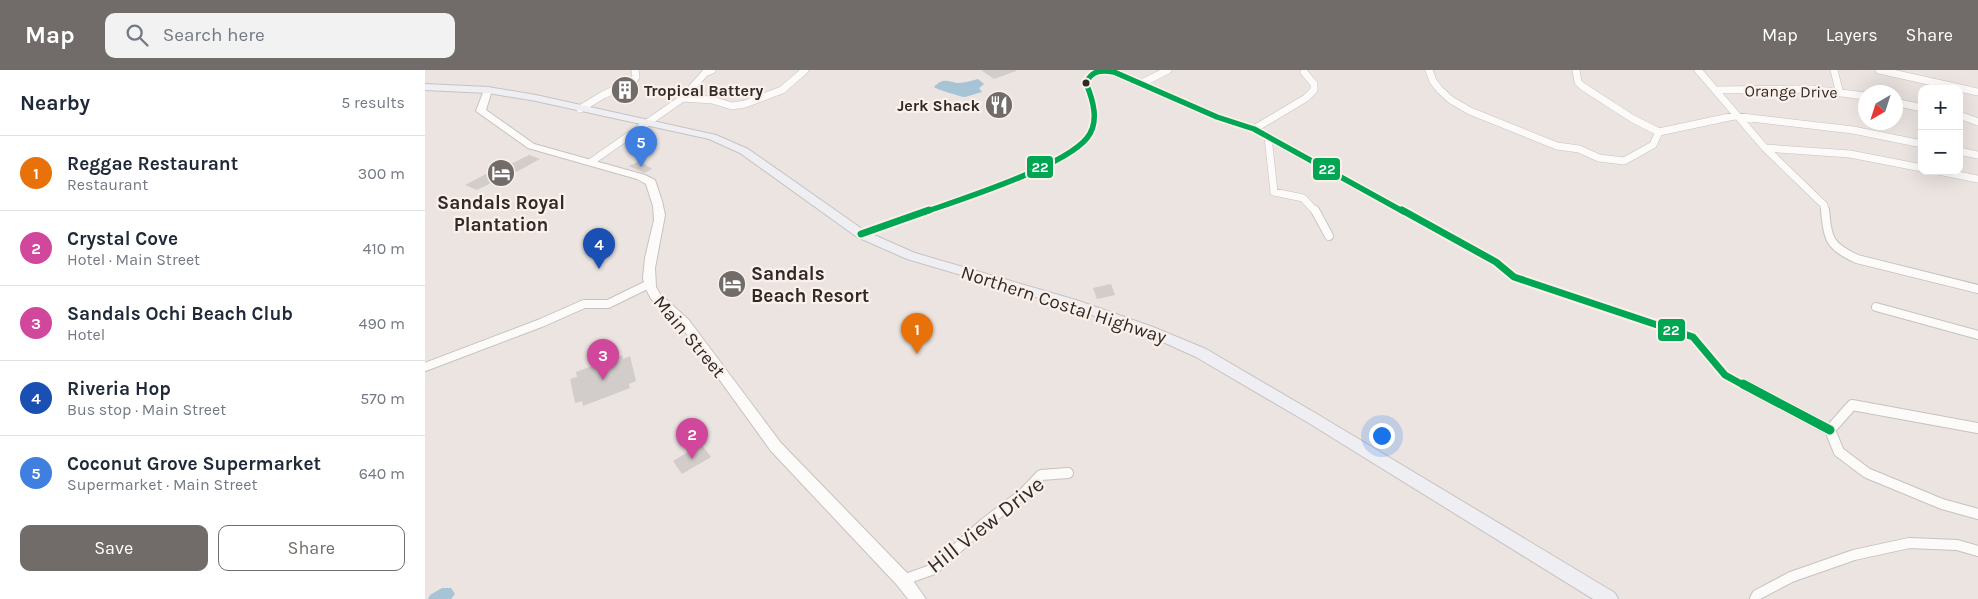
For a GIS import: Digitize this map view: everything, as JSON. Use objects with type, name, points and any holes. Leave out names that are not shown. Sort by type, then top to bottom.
[{"type":"main road","name":"Northern Costal Highway","points":[[425,88],[488,90],[536,98],[712,137],[744,151],[861,234],[911,256],[1071,303],[1148,330],[1194,349],[1312,418],[1609,599]]},
{"type":"street","points":[[580,109],[603,95],[633,81],[636,78],[635,70]]},
{"type":"street","points":[[591,162],[683,98],[705,73],[712,70]]},
{"type":"street","points":[[689,93],[703,95],[732,106],[745,104],[783,90],[805,70]]},
{"type":"street","points":[[861,234],[1031,172],[1074,150],[1087,138],[1093,120],[1095,102],[1086,83],[1089,76],[1099,70],[1113,72],[1217,116],[1254,129],[1496,262],[1514,277],[1693,337],[1725,375],[1830,430],[1839,452],[1867,473],[1942,504],[1978,514]]},
{"type":"street","points":[[1140,84],[1168,70]]},
{"type":"street","points":[[1429,70],[1433,81],[1440,90],[1451,100],[1470,111],[1557,146],[1579,149],[1599,158],[1624,161],[1631,158],[1653,145],[1659,132]]},
{"type":"street","points":[[1576,70],[1578,82],[1582,86],[1633,119],[1659,132],[1712,119],[1739,117],[1853,130],[1918,143]]},
{"type":"street","points":[[1698,70],[1765,148],[1824,205],[1828,237],[1841,251],[1857,259],[1978,289]]},
{"type":"street","points":[[1834,70],[1839,90]]},
{"type":"street","points":[[1879,70],[1978,92]]},
{"type":"street","points":[[1254,129],[1305,98],[1314,90],[1314,84],[1304,72]]},
{"type":"street","name":"Orange Drive","points":[[1716,90],[1804,88],[1839,90],[1858,94]]},
{"type":"street","name":"Main Street","points":[[488,90],[481,111],[521,141],[531,146],[641,176],[651,182],[659,220],[650,255],[649,284],[654,295],[665,307],[684,322],[776,447],[903,580],[918,599]]},
{"type":"street","points":[[683,98],[712,100]]},
{"type":"street","points":[[1903,104],[1918,107]]},
{"type":"street","points":[[1963,117],[1978,122]]},
{"type":"street","points":[[1268,137],[1274,192],[1282,196],[1297,196],[1305,199],[1311,205],[1329,236]]},
{"type":"street","points":[[1765,148],[1850,154],[1918,167]]},
{"type":"street","points":[[1963,152],[1978,155]]},
{"type":"street","points":[[1958,175],[1978,179]]},
{"type":"street","points":[[425,367],[584,304],[608,304],[649,284]]},
{"type":"street","points":[[1876,307],[1978,335]]},
{"type":"street","points":[[1830,430],[1852,405],[1978,428]]},
{"type":"street","name":"Hill View Drive","points":[[903,580],[934,570],[985,523],[1023,494],[1041,475],[1068,474]]},
{"type":"street","points":[[1755,599],[1757,595],[1791,577],[1854,555],[1909,542],[1957,545],[1978,550]]},
{"type":"water","points":[[978,79],[984,84],[979,88],[982,92],[965,97],[934,87],[943,81],[959,83]]},
{"type":"water","points":[[442,588],[451,588],[455,594],[451,599],[428,599],[430,595]]},
{"type":"building","points":[[981,70],[1016,70],[1016,71],[994,79]]},
{"type":"building","name":"Tropical Battery","points":[[632,87],[636,101],[612,97]]},
{"type":"building","name":"Sandals Royal Plantation","points":[[529,155],[540,159],[494,184],[491,183],[477,190],[465,185],[509,162],[513,163]]},
{"type":"building","points":[[640,161],[652,169],[644,173],[629,166]]},
{"type":"building","points":[[1111,284],[1115,295],[1097,299],[1093,288]]},
{"type":"building","points":[[622,355],[623,359],[630,356],[636,381],[629,384],[630,388],[583,406],[582,401],[575,403],[570,379],[577,377],[576,372]]},
{"type":"building","points":[[701,444],[711,457],[682,474],[673,461]]},
{"type":"transit line","name":"22","points":[[861,234],[983,191],[1052,162],[1075,149],[1088,137],[1093,123],[1093,103],[1086,83],[1089,76],[1099,70],[1114,72],[1217,117],[1254,129],[1496,262],[1514,277],[1693,337],[1725,375],[1830,430]]},
{"type":"place","name":"Tropical Battery","points":[[625,90]]},
{"type":"place","name":"Jerk Shack","points":[[999,105]]},
{"type":"place","name":"Coconut Grove Supermarket","points":[[641,167]]},
{"type":"place","name":"Sandals Royal Plantation","points":[[501,173]]},
{"type":"place","name":"Riveria Hop","points":[[599,269]]},
{"type":"place","name":"Sandals Beach Resort","points":[[732,284]]},
{"type":"place","name":"Reggae Restaurant","points":[[917,354]]},
{"type":"place","name":"Sandals Ochi Beach Club","points":[[603,380]]},
{"type":"place","name":"Crystal Cove","points":[[692,459]]}]
